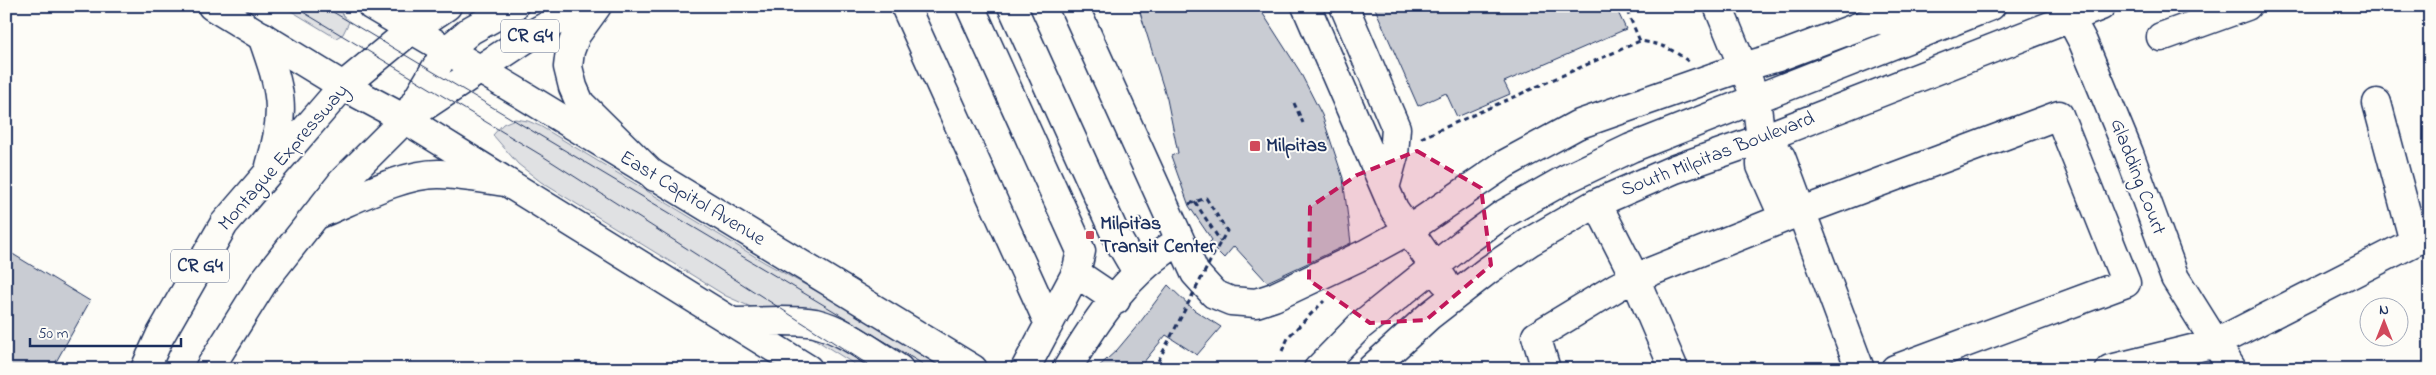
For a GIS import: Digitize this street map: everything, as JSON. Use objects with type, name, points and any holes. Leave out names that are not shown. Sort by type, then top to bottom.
[{"type":"main road","points":[[212,6],[344,86],[405,119],[808,369]]},
{"type":"main road","name":"East Capitol Avenue","points":[[372,6],[973,369]]},
{"type":"main road","name":"Montague Expressway","points":[[145,369],[160,336],[224,224],[344,86],[412,30],[447,6]]},
{"type":"main road","points":[[405,119],[446,51],[471,30],[514,6]]},
{"type":"main road","name":"CR G4","points":[[209,369],[264,281],[342,182],[405,119],[536,32],[583,6]]},
{"type":"main road","points":[[597,6],[576,35],[570,50],[568,67],[573,87],[580,103],[655,177]]},
{"type":"main road","points":[[905,6],[1049,324]]},
{"type":"main road","points":[[970,6],[1081,251],[1076,273],[1025,369]]},
{"type":"main road","points":[[1012,6],[1116,236],[1137,272]]},
{"type":"main road","points":[[1074,6],[1195,273],[1214,294],[1231,301],[1256,303],[1274,297],[1349,262],[1408,230],[1505,164],[1577,125],[1743,67],[1778,57],[1876,20],[1951,22]]},
{"type":"main road","points":[[1306,6],[1394,209],[1433,267],[1455,295]]},
{"type":"main road","points":[[1344,6],[1396,128],[1394,155],[1385,188]]},
{"type":"main road","points":[[1718,6],[1756,99],[1761,139],[1781,157],[1793,215],[1860,369]]},
{"type":"main road","name":"South Milpitas Boulevard","points":[[1318,369],[1360,326],[1433,267],[1502,215],[1566,179],[1631,148],[1991,6]]},
{"type":"main road","name":"South Milpitas Boulevard","points":[[1371,369],[1382,356],[1455,295],[1531,241],[1597,202],[1676,168],[1761,139],[2067,12],[2101,6]]},
{"type":"main road","points":[[2161,37],[2247,6]]},
{"type":"main road","name":"Gladding Court","points":[[2067,12],[2083,42],[2129,153],[2176,278],[2232,369]]},
{"type":"main road","points":[[262,36],[279,91],[281,115],[277,141],[268,172]]},
{"type":"main road","points":[[2110,369],[2216,343],[2422,239],[2377,104]]},
{"type":"main road","points":[[1546,369],[1536,336],[1635,278],[1793,215],[2059,115],[2126,283],[1895,369]]},
{"type":"main road","points":[[315,216],[400,181],[423,175],[440,174],[506,182]]},
{"type":"main road","points":[[1597,202],[1635,278],[1674,369]]},
{"type":"main road","points":[[1067,369],[1088,334],[1137,272],[1158,253],[1180,241]]},
{"type":"main road","points":[[1076,273],[1116,300]]},
{"type":"main road","points":[[734,322],[812,323],[826,326],[841,333],[899,369]]},
{"type":"path","points":[[1627,12],[1640,42]]},
{"type":"path","points":[[1421,138],[1640,42],[1660,44],[1676,51],[1694,67]]},
{"type":"path","points":[[1294,104],[1303,123]]},
{"type":"path","points":[[1154,369],[1216,250],[1221,242],[1227,230],[1206,198],[1194,202],[1221,242]]},
{"type":"path","points":[[1140,218],[1142,224]]},
{"type":"path","points":[[1137,227],[1148,222]]},
{"type":"highlighted area","points":[[1417,151],[1481,188],[1491,265],[1426,320],[1370,323],[1309,280],[1310,207],[1357,175]]},
{"type":"shaded area","points":[[283,6],[335,6],[349,22],[343,34],[336,38]]},
{"type":"shaded area","points":[[515,119],[528,121],[540,126],[764,262],[957,369],[862,369],[794,326],[726,296],[541,182],[518,164],[493,135],[503,124]]},
{"type":"building","points":[[1138,6],[1258,6],[1299,70],[1322,115],[1343,178],[1351,243],[1267,282],[1234,246],[1224,258],[1209,243],[1212,240],[1189,206],[1171,156],[1178,153],[1167,99]]},
{"type":"building","points":[[1374,6],[1615,6],[1626,29],[1504,82],[1510,94],[1457,117],[1446,93],[1418,106]]},
{"type":"building","points":[[6,250],[90,301],[52,369],[6,369]]},
{"type":"building","points":[[1168,285],[1194,310],[1221,327],[1197,355],[1166,335],[1138,369],[1096,369],[1117,350]]},
{"type":"tram line","points":[[293,6],[541,155],[875,369]]},
{"type":"tram line","points":[[323,6],[931,369]]},
{"type":"place","name":"Milpitas","points":[[1255,146]]},
{"type":"place","name":"Milpitas Transit Center","points":[[1090,235]]}]
